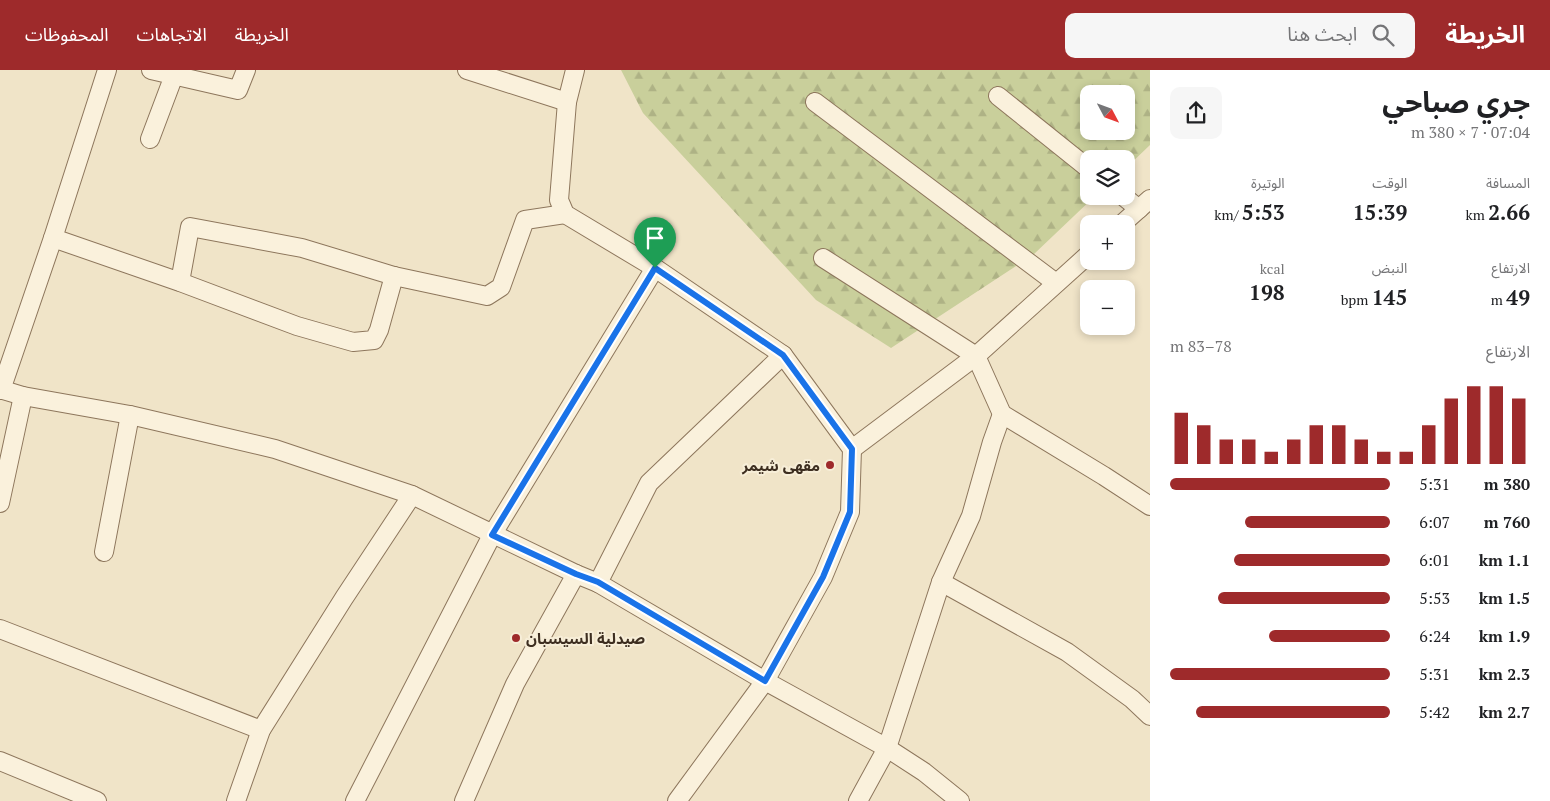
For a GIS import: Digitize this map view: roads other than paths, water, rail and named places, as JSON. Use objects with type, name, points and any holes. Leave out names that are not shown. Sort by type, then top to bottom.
[{"type":"street","points":[[107,70],[53,238],[0,390],[23,396],[130,415],[275,449],[412,495],[492,535],[576,574],[598,582],[765,681],[887,748],[924,772],[960,801]]},
{"type":"street","points":[[151,70],[176,73],[238,90],[246,70]]},
{"type":"street","points":[[467,70],[567,102]]},
{"type":"street","points":[[575,70],[567,102],[559,200],[565,214],[655,268],[783,355],[852,449],[850,512],[823,577],[765,681],[678,801]]},
{"type":"street","points":[[150,139],[176,73]]},
{"type":"street","points":[[998,96],[1080,162]]},
{"type":"street","points":[[815,102],[1056,284]]},
{"type":"street","points":[[1132,215],[1144,204]]},
{"type":"street","points":[[180,282],[190,227],[302,248],[394,276],[487,296],[501,287],[525,220],[565,214]]},
{"type":"street","points":[[53,238],[180,282],[297,326],[353,342],[374,340],[379,330],[394,276]]},
{"type":"street","points":[[822,258],[976,356],[1002,414],[1150,506]]},
{"type":"street","points":[[852,449],[976,356],[1080,262]]},
{"type":"street","points":[[355,801],[492,535],[655,268]]},
{"type":"street","points":[[598,582],[649,483],[783,355]]},
{"type":"street","points":[[0,504],[23,396]]},
{"type":"street","points":[[858,801],[887,748],[941,582],[970,516],[1002,414]]},
{"type":"street","points":[[104,552],[130,415]]},
{"type":"street","points":[[236,801],[261,730],[344,598],[412,495]]},
{"type":"street","points":[[464,801],[514,684],[576,574]]},
{"type":"street","points":[[941,582],[1067,652],[1132,700],[1150,716]]},
{"type":"street","points":[[0,629],[261,730]]},
{"type":"street","points":[[0,761],[97,801]]},
{"type":"place","name":"مقهى شيمر","points":[[830,465]]},
{"type":"place","name":"صيدلية السيسبان","points":[[516,638]]}]
